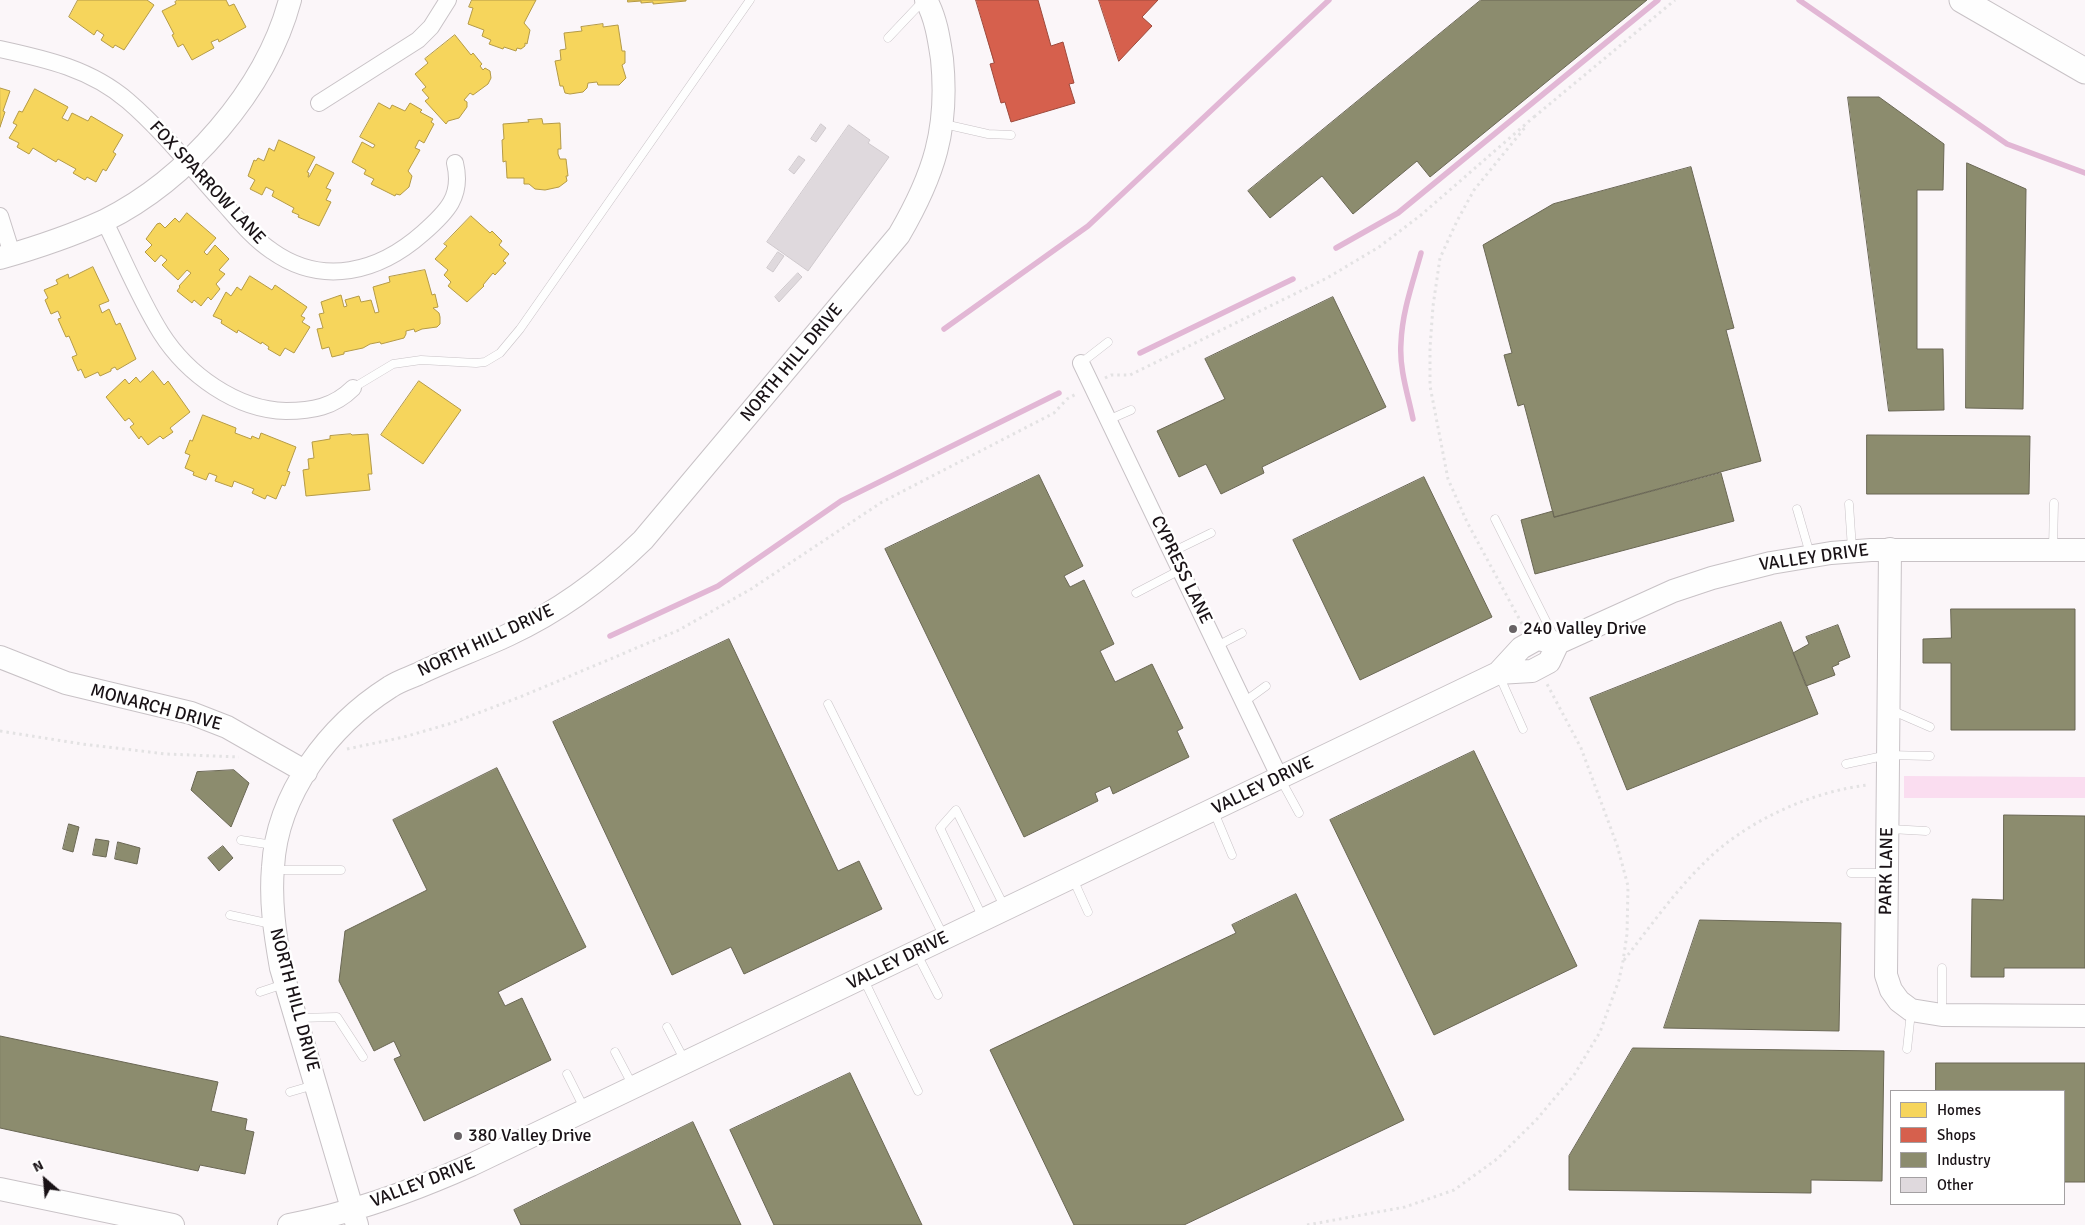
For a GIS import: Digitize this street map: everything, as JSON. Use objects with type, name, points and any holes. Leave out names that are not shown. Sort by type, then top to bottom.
[{"type":"main road","points":[[1962,0],[2085,71]]},
{"type":"street","points":[[0,216],[6,256],[71,234],[104,220],[160,186],[211,138],[261,70],[274,43],[290,0]]},
{"type":"street","points":[[320,103],[418,40],[432,27],[448,0]]},
{"type":"street","name":"NORTH HILL DRIVE","points":[[355,1217],[286,984],[273,924],[272,870],[276,845],[290,800],[306,772],[330,738],[345,722],[391,686],[508,635],[545,616],[580,594],[613,569],[643,540],[899,235],[919,201],[933,164],[942,124],[944,84],[940,46],[932,10],[926,0]]},
{"type":"street","name":"FOX SPARROW LANE","points":[[0,49],[65,65],[107,85],[146,118],[248,230],[272,251],[302,267],[337,272],[355,270],[375,264],[394,255],[414,242],[432,226],[456,195],[458,177],[455,163]]},
{"type":"street","points":[[104,220],[162,334],[176,352],[210,384],[230,396],[252,405],[276,411],[301,411],[323,408],[344,398],[353,388]]},
{"type":"street","name":"CYPRESS LANE","points":[[1081,363],[1280,778]]},
{"type":"street","name":"VALLEY DRIVE","points":[[289,1225],[355,1217],[454,1173],[1498,673],[1521,648],[1537,639],[1558,643],[1632,608],[1692,585],[1751,567],[1810,556],[1890,549],[2085,550]]},
{"type":"street","name":"PARK LANE","points":[[1890,549],[1890,709],[1886,975],[1895,996],[1911,1010]]},
{"type":"street","name":"MONARCH DRIVE","points":[[0,657],[66,684],[191,713],[228,727],[306,772]]},
{"type":"street","points":[[1911,1010],[1942,1015],[2085,1016]]},
{"type":"street","points":[[0,1189],[173,1225]]},
{"type":"lane","points":[[353,388],[393,364],[421,360],[476,364],[485,362],[500,353],[525,322],[750,0]]},
{"type":"lane","points":[[888,38],[926,0]]},
{"type":"lane","points":[[942,124],[988,134],[1011,135]]},
{"type":"lane","points":[[1081,363],[1108,342]]},
{"type":"lane","points":[[1108,420],[1131,410]]},
{"type":"lane","points":[[2053,550],[2054,503]]},
{"type":"lane","points":[[1849,504],[1852,551]]},
{"type":"lane","points":[[1797,509],[1810,556]]},
{"type":"lane","points":[[1494,519],[1558,643]]},
{"type":"lane","points":[[1172,552],[1211,533]]},
{"type":"lane","points":[[1136,593],[1180,570]]},
{"type":"lane","points":[[1217,646],[1242,633]]},
{"type":"lane","points":[[1498,673],[1523,729]]},
{"type":"lane","points":[[1244,702],[1266,686]]},
{"type":"lane","points":[[828,704],[945,939]]},
{"type":"lane","points":[[1890,709],[1930,727]]},
{"type":"lane","points":[[1846,764],[1888,755],[1930,756]]},
{"type":"lane","points":[[1280,778],[1298,813]]},
{"type":"lane","points":[[984,920],[940,828],[956,810],[1005,909]]},
{"type":"lane","points":[[1213,810],[1232,855]]},
{"type":"lane","points":[[1888,829],[1926,831]]},
{"type":"lane","points":[[241,840],[276,845]]},
{"type":"lane","points":[[272,870],[341,870]]},
{"type":"lane","points":[[1851,873],[1888,873]]},
{"type":"lane","points":[[1072,877],[1088,912]]},
{"type":"lane","points":[[230,914],[273,924]]},
{"type":"lane","points":[[916,952],[938,995]]},
{"type":"lane","points":[[1942,968],[1942,1015]]},
{"type":"lane","points":[[863,978],[918,1091]]},
{"type":"lane","points":[[260,992],[286,984]]},
{"type":"lane","points":[[1907,1049],[1911,1010]]},
{"type":"lane","points":[[296,1018],[337,1017],[363,1057]]},
{"type":"lane","points":[[667,1027],[686,1062]]},
{"type":"lane","points":[[616,1052],[634,1087]]},
{"type":"lane","points":[[567,1074],[586,1111]]},
{"type":"lane","points":[[290,1092],[316,1084]]},
{"type":"path","points":[[347,749],[404,737],[452,724],[679,630],[751,589],[882,502],[1054,413],[1067,399],[1092,385],[1111,375],[1130,375],[1327,278],[1371,252],[1421,215],[1535,116],[1675,0]]},
{"type":"path","points":[[1522,625],[1467,522],[1448,479],[1430,386],[1430,348],[1433,306],[1440,258],[1474,190],[1535,116]]},
{"type":"path","points":[[1307,1225],[1405,1207],[1454,1190],[1497,1159],[1536,1119],[1574,1075],[1600,1032],[1619,980],[1623,961],[1627,934],[1628,886],[1617,845],[1581,748],[1544,678]]},
{"type":"path","points":[[0,731],[82,744],[166,754],[247,757]]},
{"type":"path","points":[[1623,961],[1679,890],[1707,860],[1738,835],[1770,816],[1805,800],[1850,787],[1888,783]]},
{"type":"shaded area","points":[[1904,776],[2085,777],[2085,798],[1904,798]]},
{"type":"building: Homes","points":[[78,0],[147,0],[154,5],[124,50],[115,45],[113,48],[101,40],[104,35],[97,30],[94,35],[69,17]]},
{"type":"building: Homes","points":[[178,0],[226,0],[229,6],[234,4],[246,27],[219,42],[218,39],[211,42],[214,48],[192,60],[183,44],[178,47],[172,35],[174,34],[162,11],[176,4],[175,2]]},
{"type":"building: Homes","points":[[472,0],[536,0],[524,23],[530,30],[527,44],[525,43],[525,46],[521,49],[517,48],[516,51],[489,44],[491,40],[482,36],[484,30],[468,24],[473,8],[469,7]]},
{"type":"building: Homes","points":[[628,0],[686,1],[653,4],[653,2],[641,3],[641,1],[628,2]]},
{"type":"building: Homes","points":[[603,24],[603,27],[618,25],[622,51],[625,51],[625,63],[622,65],[626,78],[619,85],[598,85],[597,82],[588,83],[587,88],[583,92],[565,93],[563,86],[560,86],[555,61],[561,60],[560,50],[566,49],[564,33],[582,31],[581,27]]},
{"type":"building: Homes","points":[[455,35],[471,55],[473,53],[482,64],[480,66],[483,70],[485,68],[490,71],[491,78],[488,84],[473,95],[470,93],[464,100],[467,102],[467,107],[459,118],[448,121],[446,124],[425,101],[429,98],[422,90],[426,87],[415,74],[428,63],[425,59]]},
{"type":"building: Homes","points":[[0,88],[10,91],[0,127]]},
{"type":"building: Homes","points":[[35,89],[68,107],[62,118],[68,121],[72,113],[88,121],[91,116],[123,135],[113,152],[116,154],[106,171],[103,169],[96,182],[87,177],[85,180],[73,173],[76,169],[58,159],[56,162],[33,148],[29,154],[17,147],[19,143],[9,138],[17,125],[13,123],[19,111],[22,112]]},
{"type":"building: Homes","points":[[379,103],[390,109],[392,105],[405,111],[410,103],[422,110],[420,112],[433,119],[431,122],[434,124],[424,143],[419,140],[415,148],[420,150],[408,171],[412,176],[409,187],[400,195],[396,194],[395,196],[371,184],[374,179],[364,174],[366,170],[352,162],[362,142],[373,148],[375,145],[360,137]]},
{"type":"building: Homes","points":[[542,119],[543,124],[560,123],[561,149],[558,149],[558,154],[560,159],[566,159],[568,176],[566,176],[567,181],[559,187],[545,190],[535,189],[529,184],[524,184],[524,178],[507,178],[506,161],[503,162],[502,140],[504,139],[503,124]]},
{"type":"building: Homes","points":[[279,140],[315,157],[307,172],[309,173],[308,177],[316,164],[334,173],[326,188],[331,190],[326,200],[331,202],[319,226],[298,217],[299,215],[292,212],[294,208],[272,196],[274,191],[266,187],[262,195],[250,189],[255,180],[248,176],[254,160],[256,161],[258,158],[264,161],[269,148],[274,151]]},
{"type":"building: Homes","points":[[187,213],[216,238],[204,252],[207,255],[215,245],[229,259],[219,270],[225,274],[216,284],[220,289],[211,300],[208,297],[201,306],[194,300],[192,303],[177,291],[191,273],[187,270],[178,280],[162,265],[167,260],[161,255],[155,262],[145,252],[152,245],[146,239],[157,224],[160,223],[165,228],[175,218],[179,222]]},
{"type":"building: Homes","points":[[471,216],[490,233],[492,231],[502,241],[499,245],[509,254],[503,261],[506,263],[495,275],[493,273],[484,286],[467,302],[448,286],[451,282],[444,275],[448,270],[435,259],[447,246],[444,244]]},
{"type":"building: Homes","points":[[93,267],[109,301],[99,305],[102,313],[109,309],[116,325],[120,323],[136,359],[117,370],[115,367],[100,376],[98,372],[85,378],[81,369],[78,371],[72,357],[77,355],[69,336],[66,337],[58,319],[61,318],[58,311],[51,314],[45,300],[48,298],[44,290],[58,284],[56,280],[68,274],[69,278]]},
{"type":"building: Homes","points":[[425,270],[432,295],[435,294],[438,307],[433,308],[439,313],[440,317],[440,324],[437,327],[415,332],[414,329],[406,331],[404,338],[381,344],[380,342],[370,344],[363,348],[332,357],[329,347],[322,349],[317,329],[323,328],[319,314],[324,313],[321,302],[341,295],[344,307],[347,306],[345,300],[359,296],[361,302],[371,300],[375,313],[379,312],[373,287],[390,282],[389,277]]},
{"type":"building: Homes","points":[[250,276],[272,290],[275,285],[307,307],[301,316],[305,318],[302,322],[310,327],[294,353],[285,348],[280,356],[268,349],[269,347],[262,342],[261,344],[238,330],[237,333],[221,323],[222,320],[213,316],[226,292],[231,296],[237,287],[241,290]]},
{"type":"building: Homes","points":[[153,371],[164,385],[168,381],[190,412],[170,428],[173,432],[163,439],[160,436],[148,445],[141,436],[139,439],[130,427],[134,424],[129,418],[125,421],[106,397],[125,379],[129,384],[136,377],[140,382]]},
{"type":"building: Homes","points":[[419,381],[461,410],[423,464],[381,435]]},
{"type":"building: Homes","points":[[203,415],[236,428],[235,433],[251,439],[252,436],[259,439],[261,433],[296,447],[287,471],[290,472],[285,486],[282,485],[276,499],[267,495],[265,499],[252,493],[254,489],[234,481],[232,487],[215,481],[217,476],[209,473],[206,480],[193,475],[194,472],[185,468],[190,455],[185,453]]},
{"type":"building: Homes","points":[[368,434],[372,474],[368,474],[370,490],[306,496],[303,470],[309,469],[308,459],[314,458],[312,442],[330,439],[330,436]]},
{"type":"building: Shops","points":[[976,0],[1038,0],[1051,46],[1063,42],[1074,83],[1069,84],[1075,103],[1011,122],[1005,102],[1001,103],[990,64],[994,63]]},
{"type":"building: Shops","points":[[1099,0],[1158,0],[1142,17],[1152,26],[1119,61]]},
{"type":"building: Industry","points":[[1481,0],[1647,0],[1430,177],[1417,161],[1353,214],[1322,176],[1270,218],[1248,191]]},
{"type":"building: Industry","points":[[1848,97],[1879,97],[1944,144],[1943,190],[1917,190],[1917,349],[1943,349],[1944,410],[1889,411]]},
{"type":"building: Industry","points":[[1967,163],[2026,189],[2023,409],[1966,408]]},
{"type":"building: Industry","points":[[1691,167],[1734,328],[1726,330],[1761,461],[1554,517],[1524,404],[1518,406],[1504,355],[1512,353],[1483,245],[1553,204]]},
{"type":"building: Industry","points":[[1333,297],[1386,407],[1262,467],[1264,473],[1221,494],[1206,464],[1179,477],[1157,431],[1225,399],[1205,359]]},
{"type":"building: Industry","points":[[1867,435],[2030,436],[2029,494],[1867,494]]},
{"type":"building: Industry","points":[[1721,473],[1734,521],[1535,574],[1521,520],[1553,511],[1554,517]]},
{"type":"building: Industry","points":[[1039,475],[1083,566],[1064,576],[1070,587],[1084,580],[1114,644],[1100,651],[1115,682],[1152,664],[1183,728],[1177,731],[1189,757],[1113,794],[1110,786],[1095,793],[1098,801],[1024,837],[885,549]]},
{"type":"building: Industry","points":[[1424,477],[1492,617],[1360,680],[1293,540]]},
{"type":"building: Industry","points":[[1951,609],[2075,609],[2075,730],[1951,730],[1951,663],[1923,663],[1923,639],[1951,638]]},
{"type":"building: Industry","points":[[1781,622],[1818,714],[1627,790],[1590,698]]},
{"type":"building: Industry","points":[[1838,625],[1850,657],[1832,667],[1835,675],[1806,686],[1793,653],[1809,644],[1806,637]]},
{"type":"building: Industry","points":[[729,639],[838,871],[859,861],[882,909],[744,974],[731,947],[672,975],[553,722]]},
{"type":"building: Industry","points":[[1474,751],[1577,966],[1434,1035],[1330,820]]},
{"type":"building: Industry","points":[[497,768],[586,947],[498,992],[505,1006],[522,998],[551,1060],[424,1121],[394,1059],[401,1056],[394,1041],[374,1051],[339,981],[345,931],[427,890],[393,820]]},
{"type":"building: Industry","points":[[234,770],[249,783],[231,827],[191,790],[197,772]]},
{"type":"building: Industry","points":[[2004,815],[2085,816],[2085,968],[2004,968],[2004,977],[1971,977],[1972,899],[2003,900]]},
{"type":"building: Industry","points":[[69,824],[79,827],[73,852],[63,849]]},
{"type":"building: Industry","points":[[96,839],[109,841],[106,857],[93,855]]},
{"type":"building: Industry","points":[[118,842],[140,848],[137,864],[115,859]]},
{"type":"building: Industry","points":[[223,846],[233,858],[219,871],[208,858]]},
{"type":"building: Industry","points":[[1296,894],[1404,1120],[1184,1225],[1074,1225],[990,1050],[1236,933],[1232,925]]},
{"type":"building: Industry","points":[[1700,920],[1841,923],[1839,1031],[1664,1028]]},
{"type":"building: Industry","points":[[0,1036],[218,1082],[211,1111],[247,1119],[245,1130],[254,1132],[245,1174],[200,1165],[198,1171],[0,1128]]},
{"type":"building: Industry","points":[[1633,1048],[1884,1051],[1882,1181],[1811,1180],[1811,1193],[1569,1190],[1569,1156]]},
{"type":"building: Industry","points":[[1936,1063],[2085,1063],[2085,1182],[2065,1182],[2065,1090],[1936,1090]]},
{"type":"building: Industry","points":[[850,1073],[922,1225],[774,1225],[730,1130]]},
{"type":"building: Industry","points":[[693,1122],[741,1225],[521,1225],[514,1210]]},
{"type":"building: Other","points":[[821,124],[826,128],[816,142],[811,139]]},
{"type":"building: Other","points":[[849,125],[870,140],[868,143],[889,157],[808,271],[767,242]]},
{"type":"building: Other","points":[[799,156],[805,160],[794,174],[789,170]]},
{"type":"building: Other","points":[[778,252],[784,256],[773,272],[767,268]]},
{"type":"building: Other","points":[[798,273],[802,277],[779,302],[775,297]]},
{"type":"waterway","points":[[944,329],[1088,226],[1329,0]]},
{"type":"waterway","points":[[1336,248],[1398,213],[1658,0]]},
{"type":"waterway","points":[[1799,0],[2007,144],[2085,173]]},
{"type":"waterway","points":[[1413,419],[1403,372],[1401,343],[1411,286],[1421,253]]},
{"type":"waterway","points":[[1140,353],[1293,279]]},
{"type":"waterway","points":[[610,636],[718,586],[841,501],[1059,393]]},
{"type":"place","name":"240 Valley Drive","points":[[1513,629]]},
{"type":"place","name":"380 Valley Drive","points":[[458,1136]]}]
